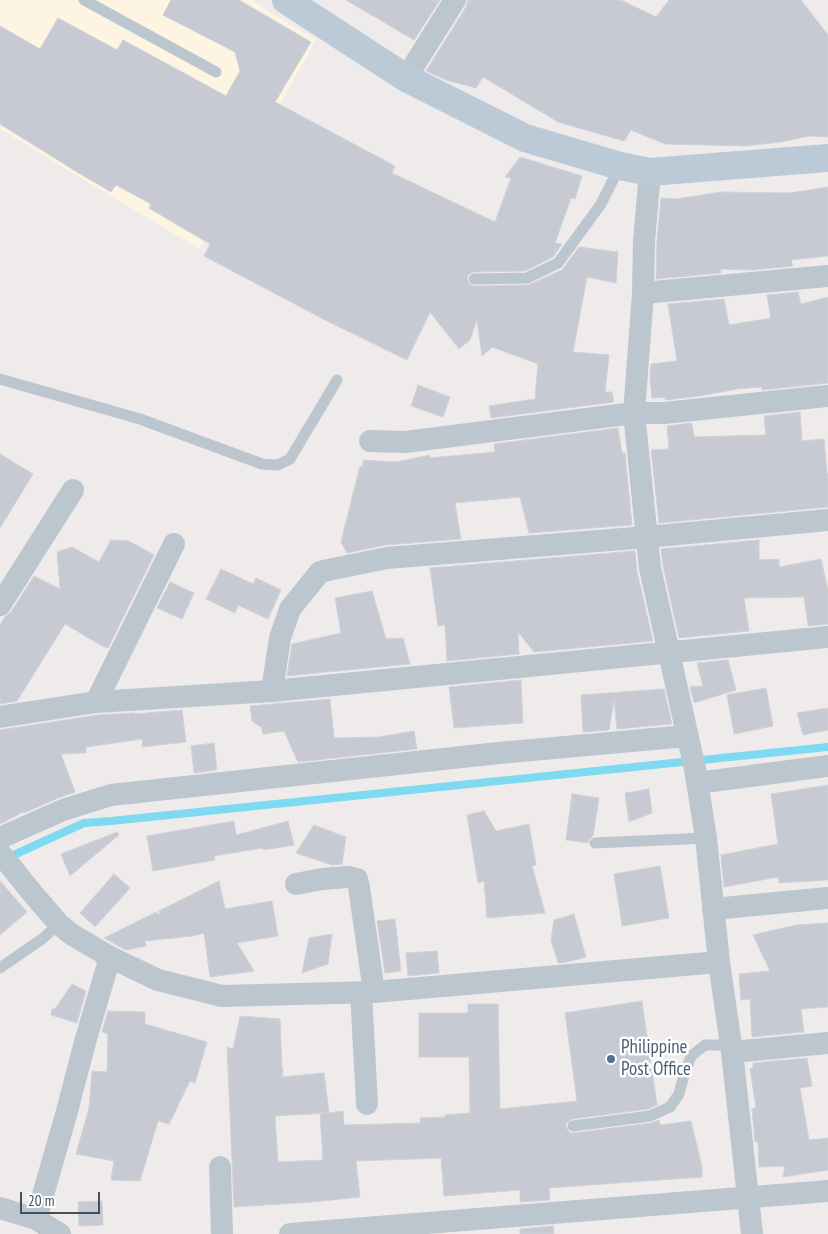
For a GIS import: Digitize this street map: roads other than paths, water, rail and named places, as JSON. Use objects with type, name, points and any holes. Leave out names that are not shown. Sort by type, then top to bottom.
[{"type":"street","points":[[286,0],[406,78],[525,138],[620,166],[650,172],[828,158]]},
{"type":"street","points":[[406,78],[455,0]]},
{"type":"street","points":[[650,172],[634,413],[650,568],[696,776],[706,838],[752,1234]]},
{"type":"street","points":[[642,293],[828,276]]},
{"type":"street","points":[[370,441],[405,442],[634,413],[664,413],[828,396]]},
{"type":"street","points":[[0,605],[73,490]]},
{"type":"street","points":[[272,691],[280,638],[290,610],[320,572],[387,558],[828,520]]},
{"type":"street","points":[[96,702],[174,544]]},
{"type":"street","points":[[0,717],[96,702],[272,691],[828,637]]},
{"type":"street","points":[[0,838],[63,810],[111,796],[499,753],[688,741]]},
{"type":"street","points":[[696,776],[828,766]]},
{"type":"street","points":[[5,860],[59,924],[72,934],[158,980],[222,996],[367,992],[719,962]]},
{"type":"street","points":[[296,884],[322,879],[348,877],[357,879],[367,992],[366,1104]]},
{"type":"street","points":[[713,909],[828,898]]},
{"type":"street","points":[[36,1219],[110,956]]},
{"type":"street","points":[[731,1048],[828,1043]]},
{"type":"street","points":[[220,1167],[222,1234]]},
{"type":"street","points":[[290,1234],[828,1192]]},
{"type":"street","points":[[0,1208],[36,1219],[60,1234]]},
{"type":"lane","points":[[84,0],[216,72]]},
{"type":"lane","points":[[474,279],[526,278],[558,263],[601,204],[620,166]]},
{"type":"lane","points":[[0,380],[140,419],[262,464],[270,465],[278,465],[290,459],[337,380]]},
{"type":"lane","points":[[595,843],[706,838]]},
{"type":"lane","points":[[0,968],[42,939],[59,924]]},
{"type":"lane","points":[[573,1126],[650,1116],[670,1107],[679,1094],[691,1056],[705,1045],[731,1048]]},
{"type":"waterway","points":[[7,858],[84,823],[828,747]]},
{"type":"place","name":"Philippine Post Office","points":[[611,1059]]}]
